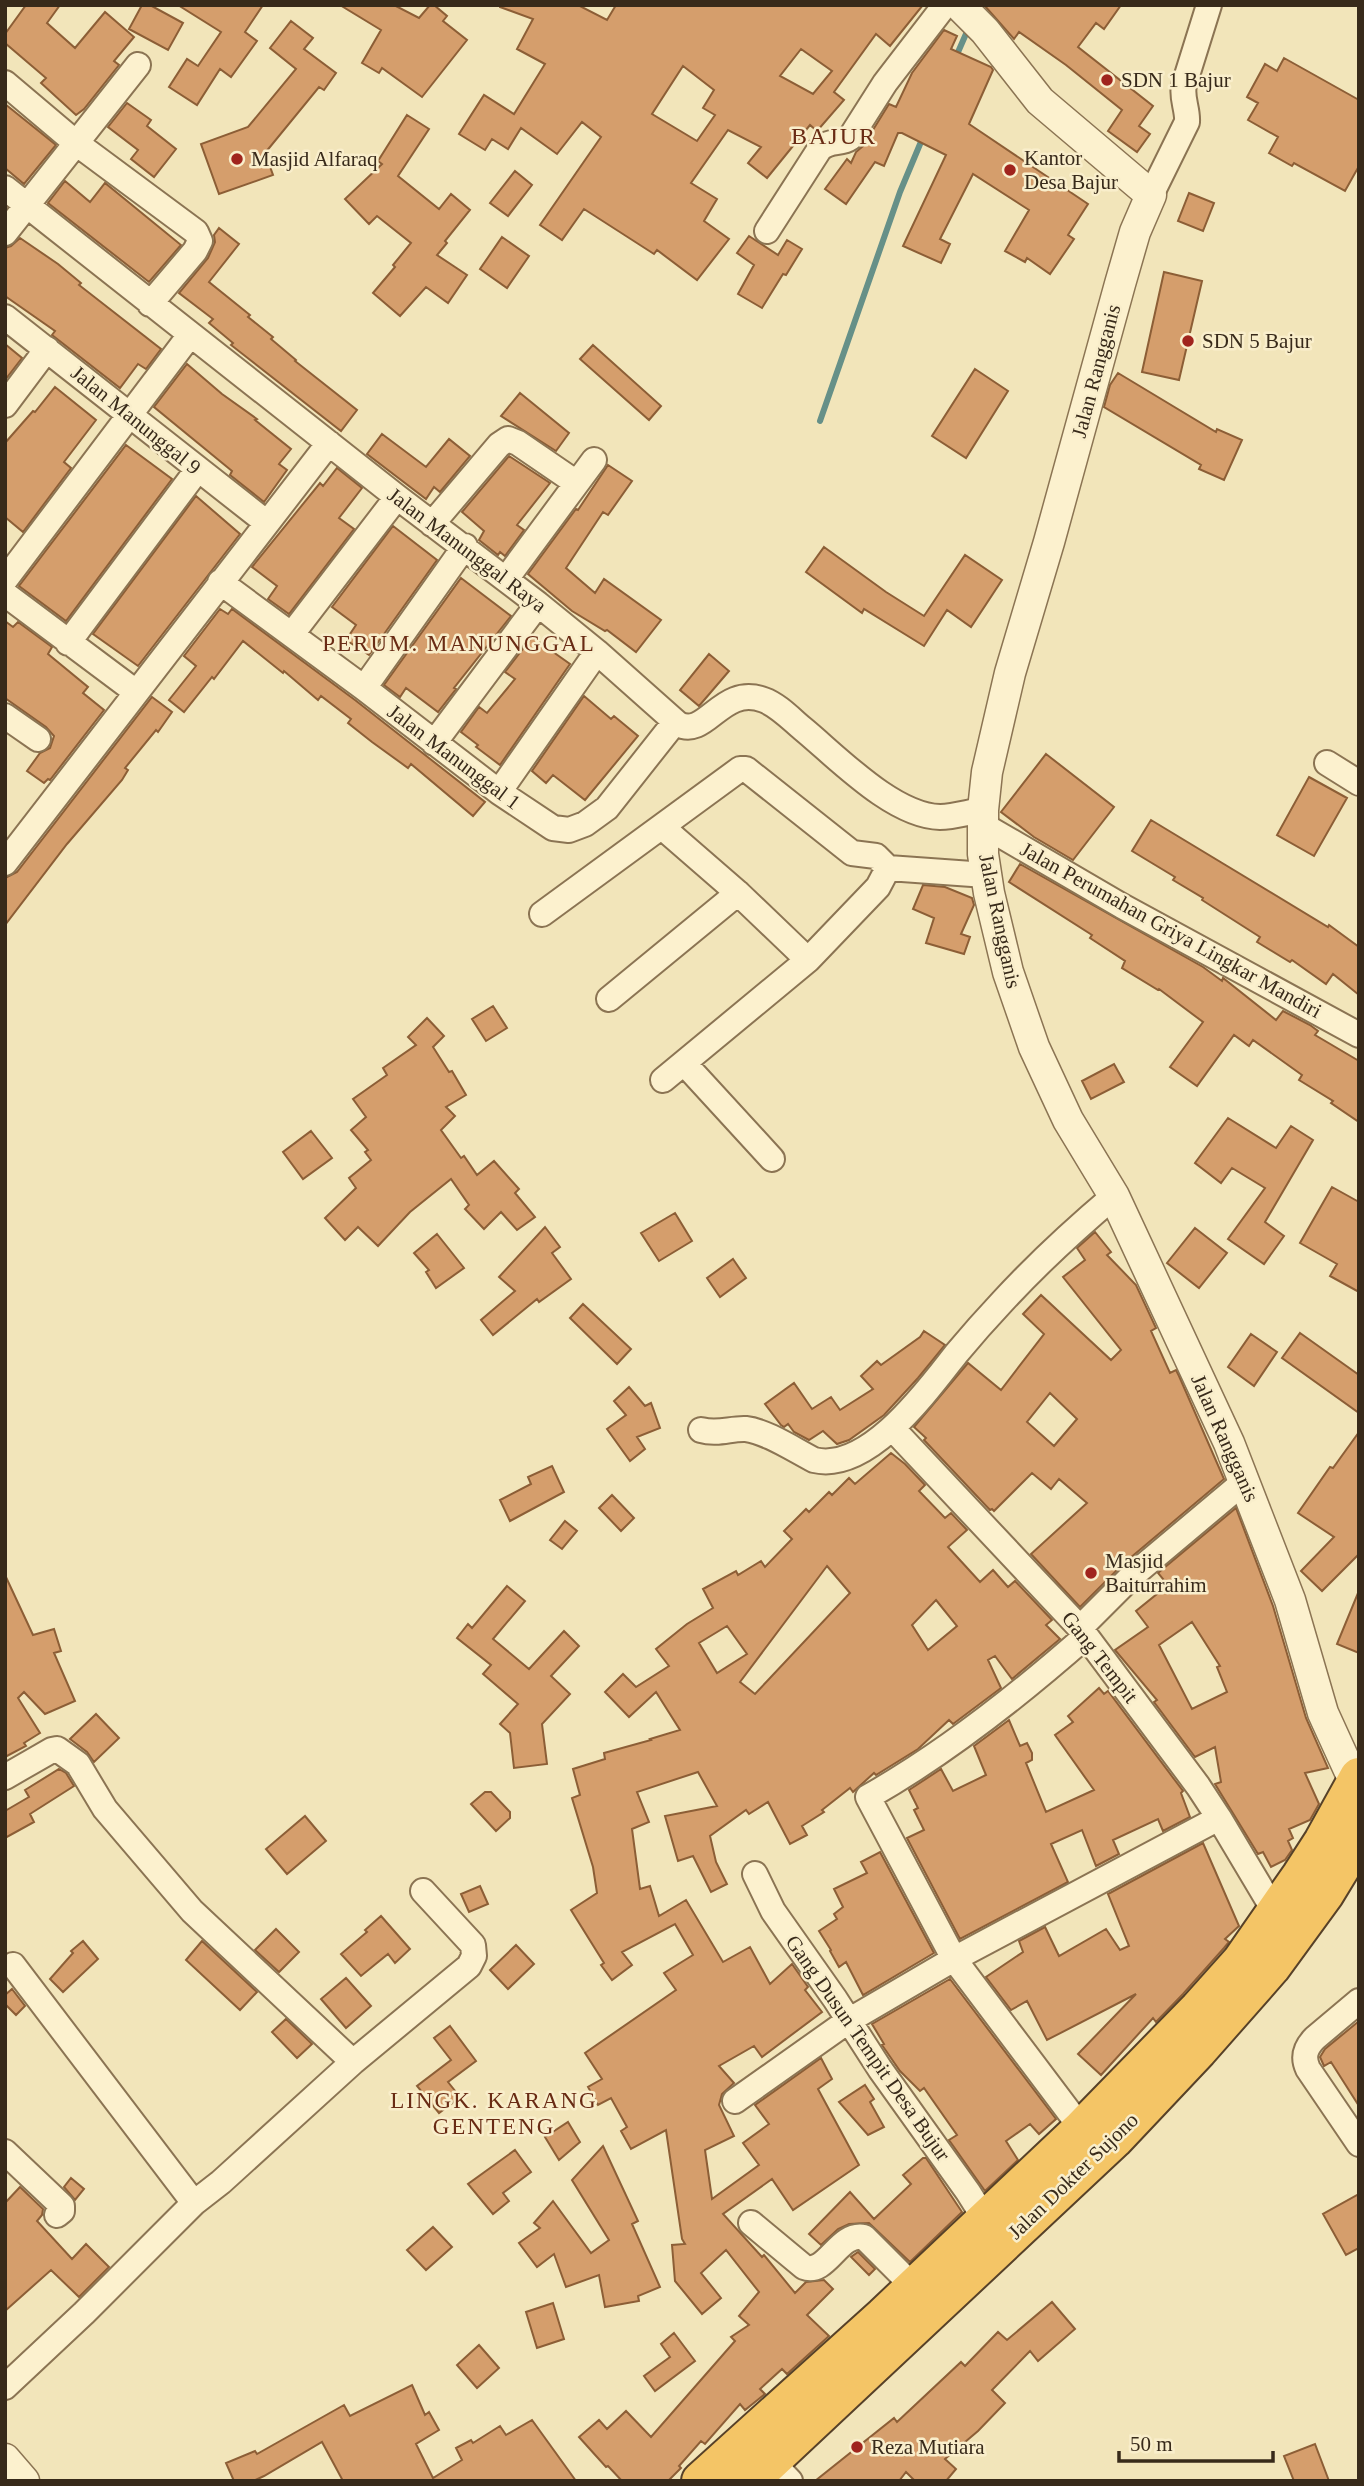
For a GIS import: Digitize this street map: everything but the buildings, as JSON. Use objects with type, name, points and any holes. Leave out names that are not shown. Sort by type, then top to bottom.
[{"type":"highway","points":[[701,2481],[894,2326],[914,2287],[1082,2129],[1207,2000],[1241,1962],[1275,1912],[1346,1855],[1358,1781]]},
{"type":"highway","name":"Jalan Dokter Sujono","points":[[770,2474],[894,2326],[1114,2139],[1198,2050],[1270,1967],[1346,1855]]},
{"type":"street","points":[[766,232],[819,150],[829,142],[843,142],[850,138],[885,83],[963,13],[1040,101],[1151,195],[1187,121],[1182,94],[1185,78],[1209,5]]},
{"type":"street","points":[[5,233],[138,65]]},
{"type":"street","points":[[5,83],[76,143],[195,232],[200,241],[195,251],[150,304]]},
{"type":"street","name":"Jalan Manunggal Raya","points":[[5,188],[397,497],[538,604],[597,652],[675,722]]},
{"type":"street","name":"Jalan Rangganis","points":[[1151,195],[1135,232],[1010,673],[987,772],[983,853],[1007,972],[1034,1047],[1069,1120],[1114,1196],[1245,1481],[1290,1600],[1323,1713],[1358,1781]]},
{"type":"street","name":"Jalan Manunggal 9","points":[[5,317],[267,523]]},
{"type":"street","points":[[5,580],[190,335]]},
{"type":"street","points":[[5,405],[47,349]]},
{"type":"street","points":[[432,524],[499,445],[508,439],[519,443],[575,482]]},
{"type":"street","points":[[5,863],[329,443]]},
{"type":"street","points":[[506,579],[575,482],[594,460]]},
{"type":"street","points":[[68,643],[198,469]]},
{"type":"street","points":[[292,634],[397,497]]},
{"type":"street","points":[[365,688],[465,546]]},
{"type":"street","name":"Jalan Manunggal 1","points":[[220,582],[365,688],[499,792],[553,828],[569,830],[585,824],[607,808],[675,722]]},
{"type":"street","points":[[5,594],[136,692]]},
{"type":"street","points":[[434,743],[538,604]]},
{"type":"street","points":[[499,792],[597,652]]},
{"type":"street","points":[[675,722],[686,727],[698,726],[730,701],[743,697],[764,700],[830,750],[865,782],[906,806],[940,817],[983,817]]},
{"type":"street","points":[[5,716],[37,739]]},
{"type":"street","points":[[1327,763],[1359,783]]},
{"type":"street","points":[[542,914],[740,769],[746,769],[852,853],[877,856],[888,868],[986,875]]},
{"type":"street","name":"Jalan Perumahan Griya Lingkar Mandiri","points":[[983,817],[1122,906],[1359,1035]]},
{"type":"street","points":[[662,827],[738,893],[808,960]]},
{"type":"street","points":[[663,1080],[808,960],[878,887],[888,868]]},
{"type":"street","points":[[609,999],[738,893]]},
{"type":"street","points":[[684,1063],[772,1159]]},
{"type":"street","points":[[701,1430],[712,1433],[745,1429],[760,1432],[814,1460],[833,1462],[861,1450],[892,1427],[932,1385],[1001,1303],[1066,1237],[1114,1196]]},
{"type":"street","name":"Gang Tempit","points":[[892,1427],[1083,1632],[1219,1818],[1275,1912]]},
{"type":"street","points":[[1082,2129],[954,1959],[868,1797],[912,1772],[1047,1671],[1133,1575],[1245,1481]]},
{"type":"street","points":[[5,1777],[52,1750],[57,1749],[74,1759],[105,1809],[192,1911],[353,2062]]},
{"type":"street","points":[[735,2101],[848,2021],[954,1959],[1219,1818]]},
{"type":"street","name":"Gang Dusun Tempit Desa Bujur","points":[[755,1874],[773,1911],[985,2219]]},
{"type":"street","points":[[5,2387],[84,2314],[194,2203],[221,2182],[353,2062],[467,1968],[473,1960],[473,1945],[423,1891]]},
{"type":"street","points":[[13,1965],[194,2203]]},
{"type":"street","points":[[1359,2001],[1315,2038],[1309,2044],[1305,2055],[1308,2069],[1359,2144]]},
{"type":"street","points":[[5,2152],[62,2206],[62,2211],[57,2215]]},
{"type":"street","points":[[751,2223],[809,2269],[817,2267],[850,2238],[862,2236],[914,2287]]},
{"type":"street","points":[[5,2459],[24,2481]]},
{"type":"waterway","points":[[955,59],[969,27]]},
{"type":"waterway","points":[[820,421],[900,192],[923,137]]},
{"type":"place","name":"SDN 1 Bajur","points":[[1107,80]]},
{"type":"place","name":"Masjid Alfaraq","points":[[237,159]]},
{"type":"place","name":"Kantor Desa Bajur","points":[[1010,170]]},
{"type":"place","name":"SDN 5 Bajur","points":[[1188,341]]},
{"type":"place","name":"Masjid Baiturrahim","points":[[1091,1573]]},
{"type":"place","name":"Reza Mutiara","points":[[857,2447]]},
{"type":"district","name":"BAJUR","points":[[834,136]]},
{"type":"district","name":"PERUM. MANUNGGAL","points":[[459,643]]},
{"type":"district","name":"LINGK. KARANG GENTENG","points":[[494,2113]]}]
